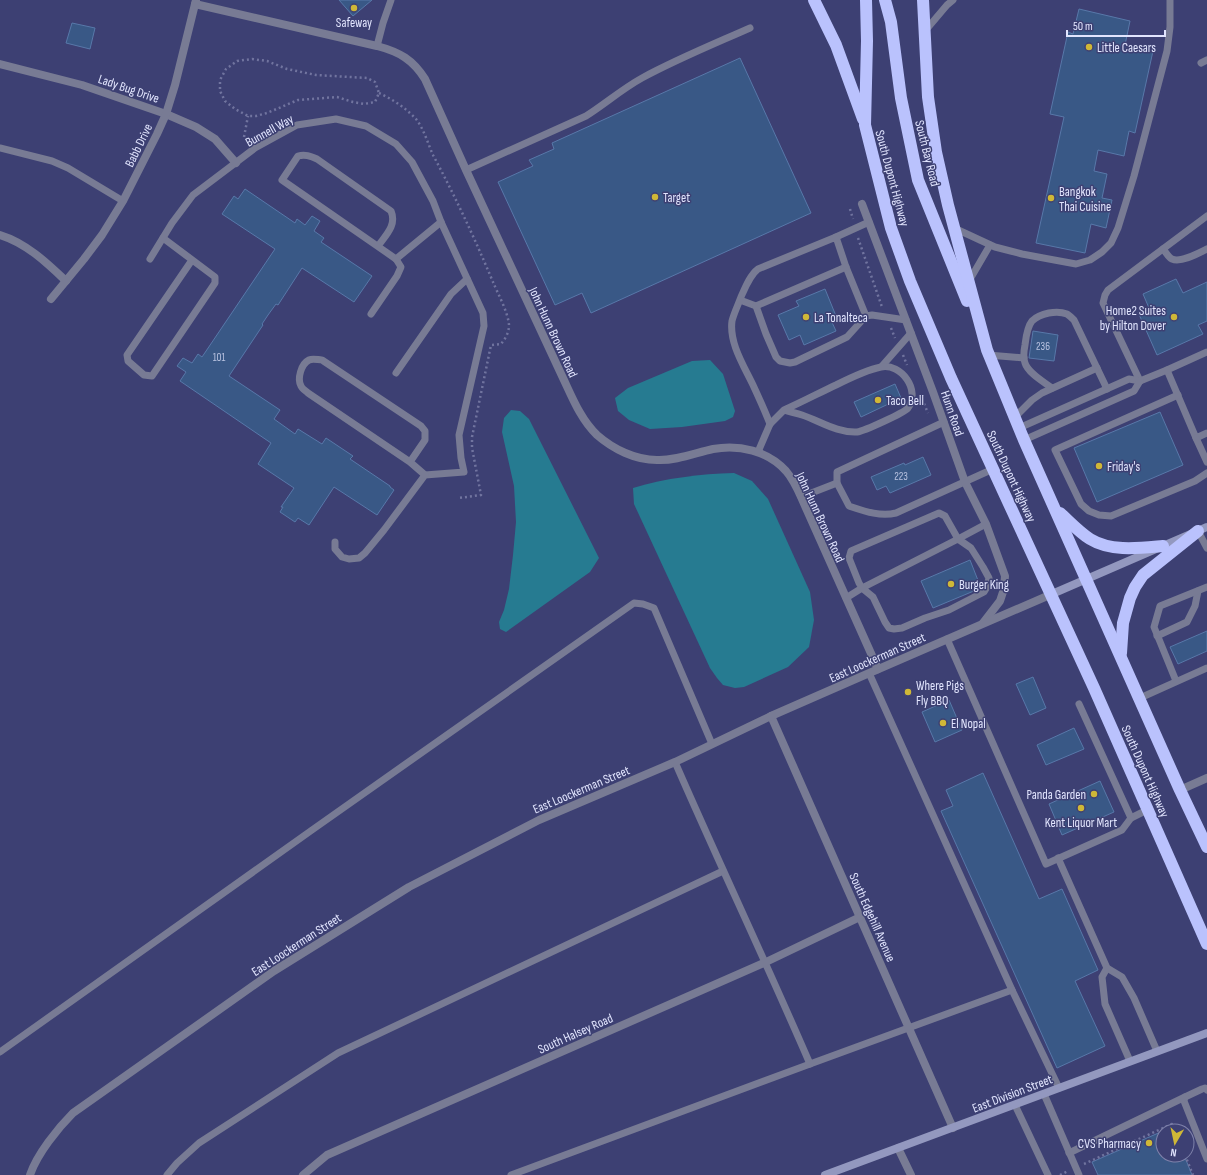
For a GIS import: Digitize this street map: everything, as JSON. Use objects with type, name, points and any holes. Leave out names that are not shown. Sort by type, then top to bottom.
[{"type":"highway","points":[[814,0],[836,46],[865,125]]},
{"type":"highway","name":"South Dupont Highway","points":[[866,0],[867,41],[865,125],[891,228],[910,281],[951,378],[1052,594],[1207,944]]},
{"type":"highway","name":"South Bay Road","points":[[885,0],[891,22],[901,98],[918,180],[988,353]]},
{"type":"highway","name":"South Dupont Highway","points":[[923,0],[929,105],[936,152],[954,228],[988,353],[1024,440],[1180,790],[1207,847]]},
{"type":"highway","points":[[1055,507],[1083,534],[1103,545],[1140,548],[1163,546]]},
{"type":"highway","points":[[1121,656],[1123,623],[1130,598],[1135,587],[1143,575],[1202,529]]},
{"type":"main road","name":"East Loockerman Street","points":[[1052,594],[1202,529]]},
{"type":"main road","name":"East Division Street","points":[[825,1175],[1207,1033]]},
{"type":"street","name":"John Hunn Brown Road","points":[[196,2],[392,50],[404,56],[419,70],[425,80],[575,404],[585,420],[596,434],[607,443],[623,452],[640,458],[658,460],[728,447],[742,448],[758,452],[774,461],[785,470],[801,497],[878,669]]},
{"type":"street","name":"Babb Drive","points":[[50,299],[102,235],[123,201],[154,141],[166,114],[196,2]]},
{"type":"street","name":"Lady Bug Drive","points":[[0,64],[82,85],[166,114],[196,127],[215,139],[236,163]]},
{"type":"street","name":"Hunn Road","points":[[862,204],[944,422],[964,482],[986,524],[1005,576],[1004,589],[1000,601],[982,625]]},
{"type":"street","points":[[0,235],[23,246],[43,260],[66,281]]},
{"type":"street","name":"East Loockerman Street","points":[[30,1175],[40,1155],[62,1124],[73,1113],[274,971],[416,884],[539,820],[675,762],[771,716],[1052,594]]},
{"type":"street","name":"South Edgehill Avenue","points":[[771,716],[953,1128]]},
{"type":"street","points":[[1180,790],[1207,778]]},
{"type":"street","name":"South Halsey Road","points":[[303,1175],[327,1155],[766,962],[860,917]]},
{"type":"street","points":[[898,1148],[911,1175]]},
{"type":"lane","points":[[377,46],[391,0]]},
{"type":"lane","points":[[925,31],[953,0]]},
{"type":"lane","points":[[954,228],[990,245],[1022,254],[1076,264],[1090,260],[1102,252],[1111,243],[1118,228],[1134,176],[1167,51],[1170,27],[1170,0]]},
{"type":"lane","points":[[466,170],[586,116],[641,78],[693,52],[750,28]]},
{"type":"lane","name":"Bunnell Way","points":[[150,259],[172,223],[193,195],[255,148],[297,125],[336,119],[366,126],[396,144],[412,162],[434,201],[441,222],[468,279],[482,313],[484,326],[459,435],[464,472],[425,476]]},
{"type":"lane","points":[[0,148],[52,161],[68,168],[123,201]]},
{"type":"lane","points":[[371,314],[397,276],[401,267],[396,259],[282,180],[298,156],[309,156],[316,159],[391,211],[393,223],[378,246]]},
{"type":"lane","points":[[1140,381],[1103,303],[1105,295],[1108,290],[1207,216]]},
{"type":"lane","points":[[396,259],[441,222]]},
{"type":"lane","points":[[770,424],[735,346],[732,330],[732,321],[750,278],[758,269],[869,222]]},
{"type":"lane","points":[[836,237],[846,267],[866,316]]},
{"type":"lane","points":[[163,238],[215,277],[215,283],[152,376],[144,375],[128,361],[127,355],[192,260]]},
{"type":"lane","points":[[968,282],[990,245]]},
{"type":"lane","points":[[1163,248],[1169,257],[1177,260],[1207,249]]},
{"type":"lane","points":[[740,300],[756,306],[846,267]]},
{"type":"lane","points":[[396,373],[451,294],[468,279]]},
{"type":"lane","points":[[756,306],[776,357],[780,361],[790,363],[847,338],[866,316],[872,315],[906,320]]},
{"type":"lane","points":[[1052,388],[1029,371],[1024,363],[1024,351],[1028,328],[1032,322],[1039,316],[1050,313],[1061,313],[1068,315],[1074,320],[1107,389]]},
{"type":"lane","points":[[758,452],[770,424],[784,410],[856,375],[882,366],[911,333]]},
{"type":"lane","points":[[1017,423],[1107,389],[1129,379],[1140,381],[1207,352]]},
{"type":"lane","points":[[988,353],[1024,358]]},
{"type":"lane","points":[[335,542],[335,549],[342,557],[350,559],[359,558],[365,553],[425,476],[410,462],[308,393],[301,386],[299,377],[302,367],[308,360],[322,360],[420,426],[425,431],[425,440],[410,462]]},
{"type":"lane","points":[[784,410],[801,415],[835,429],[857,432],[884,422],[908,408],[912,398],[912,389],[904,376],[896,369],[882,366]]},
{"type":"lane","points":[[1017,423],[1032,400],[1052,388],[1097,368]]},
{"type":"lane","points":[[1167,370],[1207,462]]},
{"type":"lane","points":[[1024,440],[1134,391],[1140,381]]},
{"type":"lane","points":[[1178,395],[1055,450],[1081,504],[1089,510],[1110,516],[1195,481],[1207,473]]},
{"type":"lane","points":[[944,422],[837,472],[837,483],[849,506],[879,514],[889,515],[993,469]]},
{"type":"lane","points":[[1196,438],[1207,433]]},
{"type":"lane","points":[[801,497],[837,483]]},
{"type":"lane","points":[[939,513],[945,516],[958,539],[971,548],[989,578],[984,592],[949,610],[902,628],[894,629],[889,628],[872,597],[862,588],[849,558],[851,551],[939,513]]},
{"type":"lane","points":[[846,598],[862,588],[986,524]]},
{"type":"lane","points":[[1202,529],[1207,548]]},
{"type":"lane","points":[[1176,681],[1154,627],[1160,606],[1207,587]]},
{"type":"lane","points":[[1157,636],[1187,622],[1195,606],[1198,591]]},
{"type":"lane","points":[[0,1052],[634,603],[643,604],[654,608],[712,744]]},
{"type":"lane","points":[[947,639],[1046,864],[1122,830],[1131,818],[1147,810]]},
{"type":"lane","points":[[1140,698],[1207,668]]},
{"type":"lane","points":[[869,673],[1012,990],[1059,1088]]},
{"type":"lane","points":[[1079,704],[1131,818]]},
{"type":"lane","points":[[675,762],[723,871],[766,962],[810,1064]]},
{"type":"lane","points":[[1058,858],[1107,968],[1122,977],[1134,998],[1157,1052]]},
{"type":"lane","points":[[167,1175],[177,1163],[199,1143],[338,1053],[723,871]]},
{"type":"lane","points":[[1107,968],[1102,977],[1105,1004],[1130,1061]]},
{"type":"lane","points":[[511,1175],[908,1027],[1012,990]]},
{"type":"lane","points":[[1069,1153],[1202,1089],[1205,1088],[1207,1090]]},
{"type":"lane","points":[[1044,1094],[1077,1172]]},
{"type":"lane","points":[[1185,1097],[1184,1101],[1207,1159]]},
{"type":"lane","points":[[1015,1105],[1048,1175]]},
{"type":"path","points":[[252,59],[267,62],[287,69],[316,75],[367,78],[375,82],[379,93],[375,102],[364,104],[337,97],[298,100],[267,113],[256,116],[248,116],[235,109],[225,101],[220,92],[220,80],[223,74],[226,69],[237,61],[252,59]]},
{"type":"path","points":[[244,138],[248,116]]},
{"type":"path","points":[[1060,1175],[1077,1172],[1155,1133]]},
{"type":"path","points":[[1188,1163],[1193,1175]]},
{"type":"water","points":[[710,360],[723,374],[735,411],[733,417],[725,421],[682,427],[650,429],[629,420],[618,411],[615,398],[628,388],[692,361]]},
{"type":"water","points":[[511,410],[520,411],[529,419],[599,558],[590,572],[506,632],[500,629],[499,622],[504,610],[509,589],[516,522],[514,486],[502,432],[504,418]]},
{"type":"water","points":[[734,473],[752,481],[768,499],[810,592],[814,620],[809,647],[788,667],[744,687],[735,688],[723,685],[710,668],[634,504],[633,488],[683,477]]},
{"type":"building","name":"Safeway","points":[[339,0],[372,0],[353,16]]},
{"type":"building","points":[[1079,9],[1130,21],[1125,45],[1153,51],[1135,133],[1129,131],[1124,156],[1098,150],[1094,171],[1107,174],[1102,198],[1112,200],[1106,228],[1091,224],[1085,253],[1036,243],[1064,117],[1050,114],[1068,32],[1073,34]]},
{"type":"building","points":[[72,23],[95,28],[90,49],[66,43]]},
{"type":"building","name":"Target","points":[[740,58],[811,213],[591,313],[582,293],[555,305],[498,182],[533,166],[529,160],[554,149],[552,143]]},
{"type":"building","points":[[245,189],[295,223],[297,219],[305,225],[312,216],[320,221],[314,231],[324,238],[321,242],[372,276],[354,302],[302,268],[278,305],[276,304],[268,315],[229,376],[280,410],[274,419],[295,434],[298,429],[322,444],[326,438],[353,456],[350,459],[390,486],[394,490],[377,515],[334,487],[309,525],[298,518],[295,522],[280,512],[283,507],[281,507],[294,488],[258,464],[271,443],[180,381],[186,372],[177,366],[183,358],[192,363],[198,354],[202,357],[275,249],[222,214],[234,196],[238,199]]},
{"type":"building","name":"Home2 Suites by Hilton Dover","points":[[1176,279],[1183,293],[1207,282],[1207,321],[1198,325],[1203,334],[1157,355],[1138,312],[1149,308],[1143,294]]},
{"type":"building","name":"La Tonalteca","points":[[825,289],[836,316],[830,318],[836,331],[804,345],[800,335],[789,340],[778,315],[799,306],[796,301]]},
{"type":"building","points":[[1033,331],[1058,335],[1054,361],[1029,358]]},
{"type":"building","name":"Taco Bell","points":[[895,384],[901,398],[861,417],[854,402]]},
{"type":"building","points":[[1160,412],[1183,465],[1097,502],[1074,448]]},
{"type":"building","points":[[923,457],[931,475],[890,493],[886,486],[877,490],[871,477],[904,463],[905,465]]},
{"type":"building","name":"Burger King","points":[[970,560],[981,588],[933,608],[921,581]]},
{"type":"building","points":[[1207,631],[1207,651],[1178,664],[1170,647]]},
{"type":"building","points":[[1033,677],[1046,708],[1030,715],[1016,684]]},
{"type":"building","points":[[949,700],[962,730],[935,742],[922,712]]},
{"type":"building","points":[[1074,728],[1084,749],[1046,765],[1037,745]]},
{"type":"building","points":[[983,773],[1039,899],[1062,889],[1098,970],[1075,981],[1105,1046],[1057,1068],[941,811],[953,806],[946,790]]},
{"type":"building","name":"Kent Liquor Mart","points":[[1100,781],[1114,812],[1062,835],[1049,804]]},
{"type":"building","name":"CVS Pharmacy","points":[[1155,1134],[1155,1163],[1187,1163],[1192,1175],[1098,1175],[1092,1162]]},
{"type":"place","name":"Safeway","points":[[354,8]]},
{"type":"place","name":"Little Caesars","points":[[1089,47]]},
{"type":"place","name":"Target","points":[[655,197]]},
{"type":"place","name":"Bangkok Thai Cuisine","points":[[1051,198]]},
{"type":"place","name":"La Tonalteca","points":[[806,317]]},
{"type":"place","name":"Home2 Suites by Hilton Dover","points":[[1174,317]]},
{"type":"place","name":"Taco Bell","points":[[878,400]]},
{"type":"place","name":"Friday's","points":[[1099,466]]},
{"type":"place","name":"Burger King","points":[[951,584]]},
{"type":"place","name":"Where Pigs Fly BBQ","points":[[908,692]]},
{"type":"place","name":"El Nopal","points":[[943,723]]},
{"type":"place","name":"Panda Garden","points":[[1094,794]]},
{"type":"place","name":"Kent Liquor Mart","points":[[1081,808]]},
{"type":"place","name":"CVS Pharmacy","points":[[1149,1143]]}]
